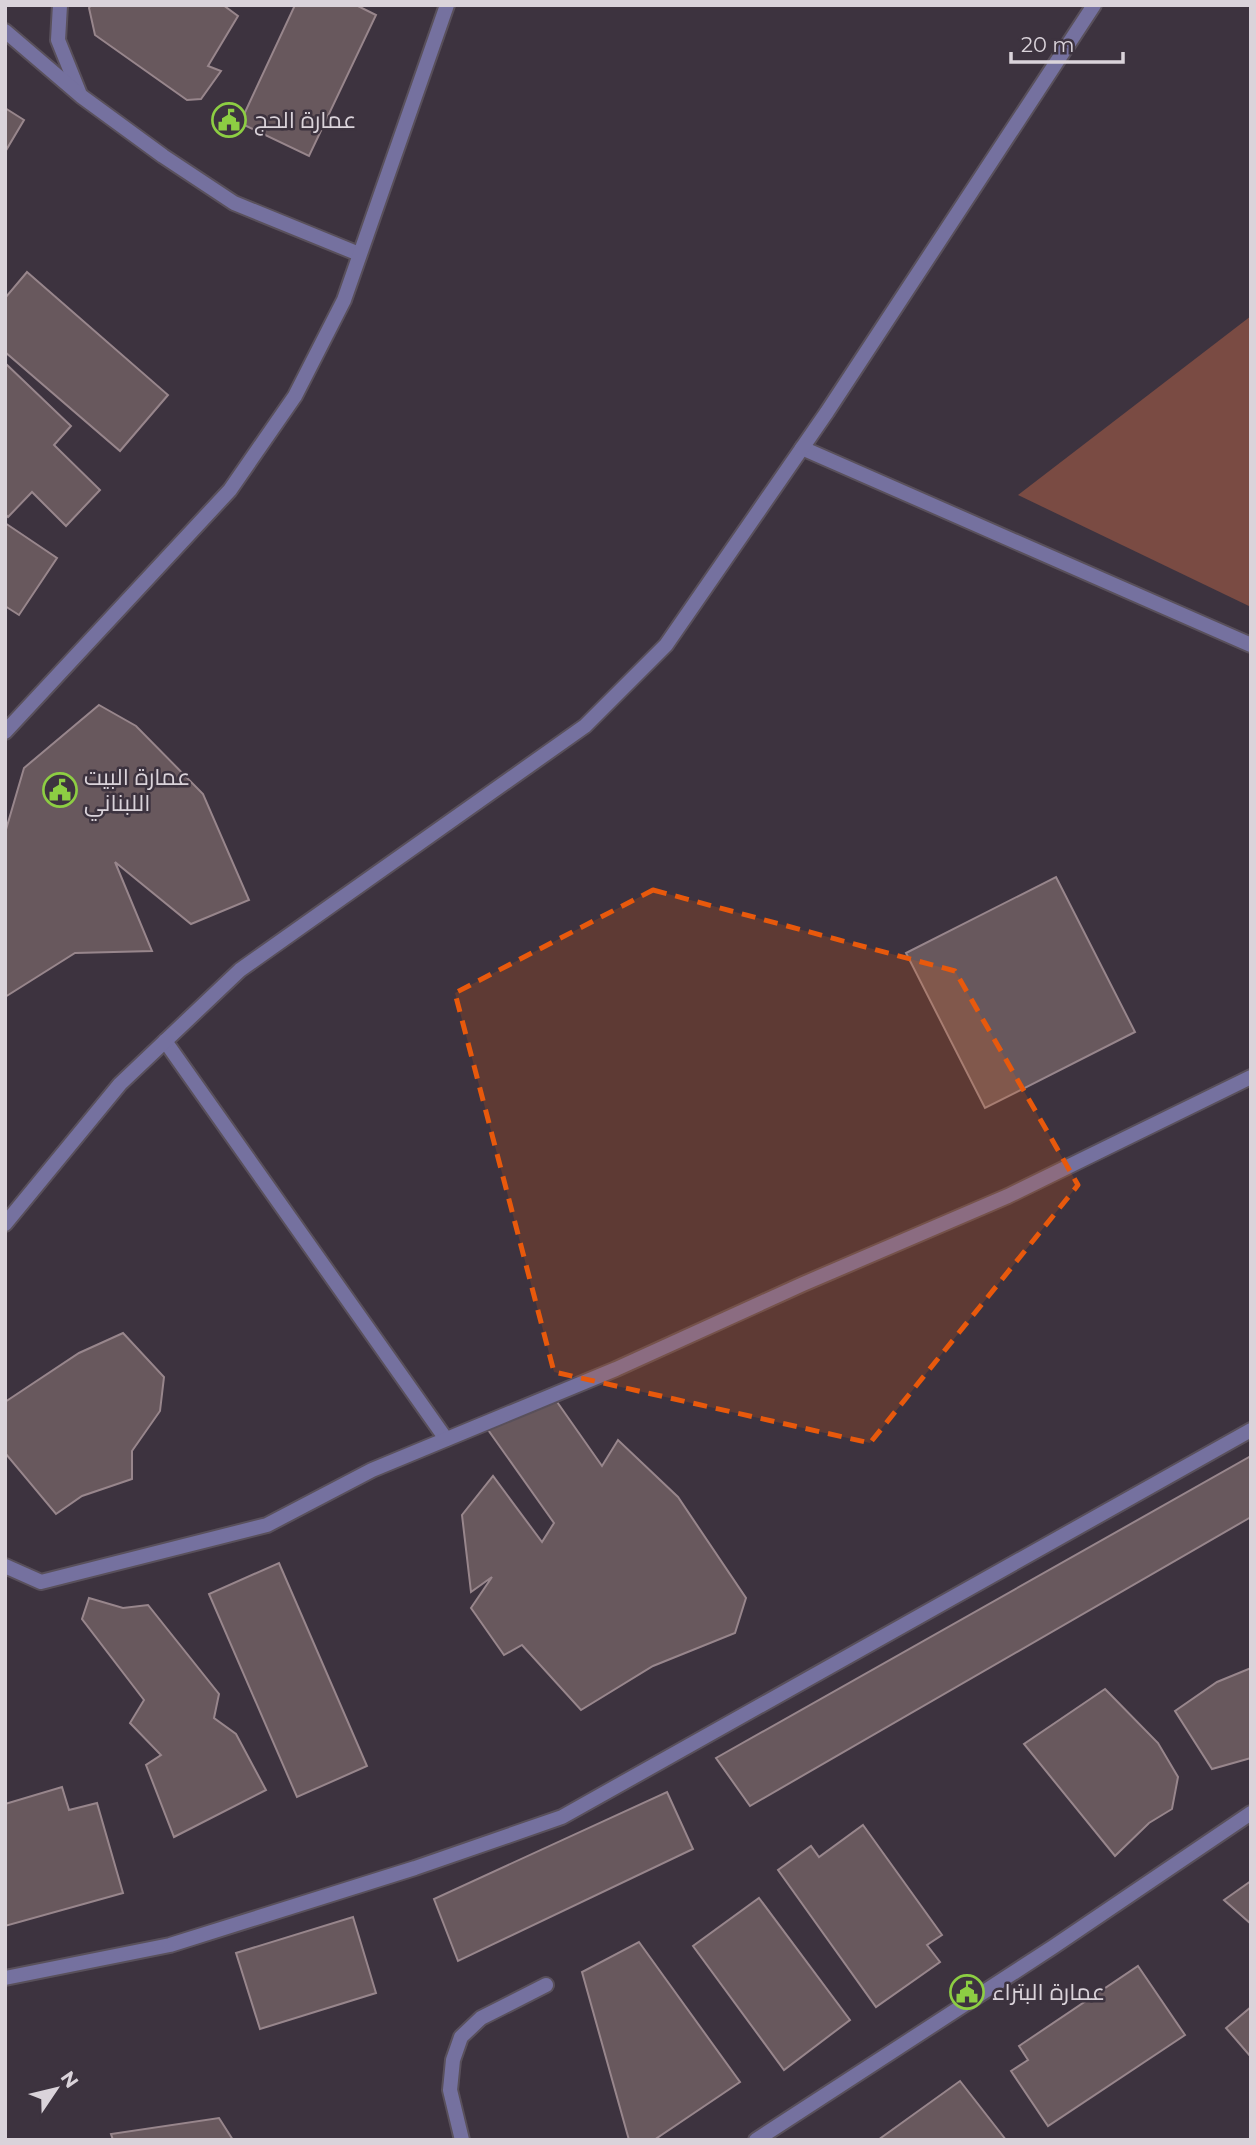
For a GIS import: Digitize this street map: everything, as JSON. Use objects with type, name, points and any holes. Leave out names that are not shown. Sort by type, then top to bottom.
[{"type":"street","points":[[60,5],[58,40],[81,96]]},
{"type":"street","points":[[5,732],[230,490],[295,396],[344,300],[447,5]]},
{"type":"street","points":[[5,1224],[120,1084],[240,970],[585,726],[667,645],[802,448],[1094,5]]},
{"type":"street","points":[[5,31],[81,96],[234,203],[359,254]]},
{"type":"street","points":[[802,448],[1251,645]]},
{"type":"street","points":[[165,1041],[446,1439]]},
{"type":"street","points":[[5,1566],[41,1581],[267,1525],[372,1470],[616,1369],[803,1284],[1009,1196],[1251,1077]]},
{"type":"street","points":[[5,1978],[170,1945],[415,1868],[562,1817],[1251,1430]]},
{"type":"street","points":[[756,2140],[1053,1947],[1251,1813]]},
{"type":"street","points":[[462,2140],[450,2090],[453,2060],[461,2037],[481,2018],[546,1985]]},
{"type":"highlighted area","points":[[653,890],[955,971],[1078,1185],[870,1443],[554,1372],[455,993]]},
{"type":"shaded area","points":[[1251,316],[1251,607],[1018,495]]},
{"type":"building","points":[[91,5],[223,5],[238,16],[208,66],[221,71],[201,99],[187,100],[95,35],[89,8]]},
{"type":"building","points":[[295,5],[356,5],[376,15],[309,156],[240,123]]},
{"type":"building","points":[[5,108],[24,120],[5,152]]},
{"type":"building","points":[[27,272],[168,395],[120,451],[5,352],[5,298]]},
{"type":"building","points":[[5,363],[71,426],[54,445],[100,490],[66,526],[32,492],[8,517],[5,514]]},
{"type":"building","points":[[5,523],[57,558],[19,615],[5,606]]},
{"type":"building","points":[[99,705],[136,726],[203,794],[249,900],[191,924],[115,862],[152,951],[75,953],[5,997],[5,833],[24,768]]},
{"type":"building","points":[[1056,877],[1135,1032],[985,1108],[906,953]]},
{"type":"building","points":[[123,1333],[164,1377],[160,1411],[132,1451],[132,1479],[82,1496],[56,1514],[5,1453],[5,1402],[79,1353]]},
{"type":"building","points":[[548,1389],[602,1466],[618,1440],[678,1497],[746,1598],[735,1633],[653,1666],[581,1710],[522,1645],[504,1655],[471,1608],[492,1577],[471,1592],[462,1515],[493,1476],[542,1542],[554,1523],[486,1427]]},
{"type":"building","points":[[1251,1456],[1251,1517],[750,1806],[716,1758]]},
{"type":"building","points":[[279,1563],[367,1766],[297,1797],[209,1594]]},
{"type":"building","points":[[89,1598],[123,1608],[148,1605],[219,1694],[214,1718],[236,1734],[266,1790],[174,1837],[146,1765],[161,1755],[130,1723],[144,1700],[82,1619]]},
{"type":"building","points":[[1251,1668],[1251,1758],[1212,1769],[1175,1711],[1217,1682]]},
{"type":"building","points":[[1105,1689],[1158,1743],[1178,1777],[1172,1809],[1149,1823],[1115,1856],[1024,1744]]},
{"type":"building","points":[[62,1787],[69,1810],[97,1803],[123,1893],[5,1926],[5,1804]]},
{"type":"building","points":[[667,1792],[693,1849],[458,1961],[434,1899]]},
{"type":"building","points":[[863,1825],[942,1935],[927,1945],[940,1962],[876,2007],[778,1870],[811,1846],[819,1857]]},
{"type":"building","points":[[1251,1881],[1251,1924],[1224,1900]]},
{"type":"building","points":[[759,1898],[850,2020],[784,2070],[693,1946]]},
{"type":"building","points":[[353,1917],[376,1993],[260,2029],[236,1953]]},
{"type":"building","points":[[639,1942],[740,2082],[654,2140],[629,2140],[582,1972]]},
{"type":"building","points":[[1138,1966],[1185,2035],[1048,2126],[1011,2071],[1028,2060],[1019,2046]]},
{"type":"building","points":[[1251,2007],[1251,2057],[1226,2028]]},
{"type":"building","points":[[960,2081],[1006,2140],[878,2140]]},
{"type":"building","points":[[219,2118],[233,2140],[113,2140],[111,2134]]},
{"type":"place","name":"عمارة الحج","points":[[229,120]]},
{"type":"place","name":"عمارة البيت اللبناني","points":[[60,790]]},
{"type":"place","name":"عمارة البتراء","points":[[967,1992]]}]
